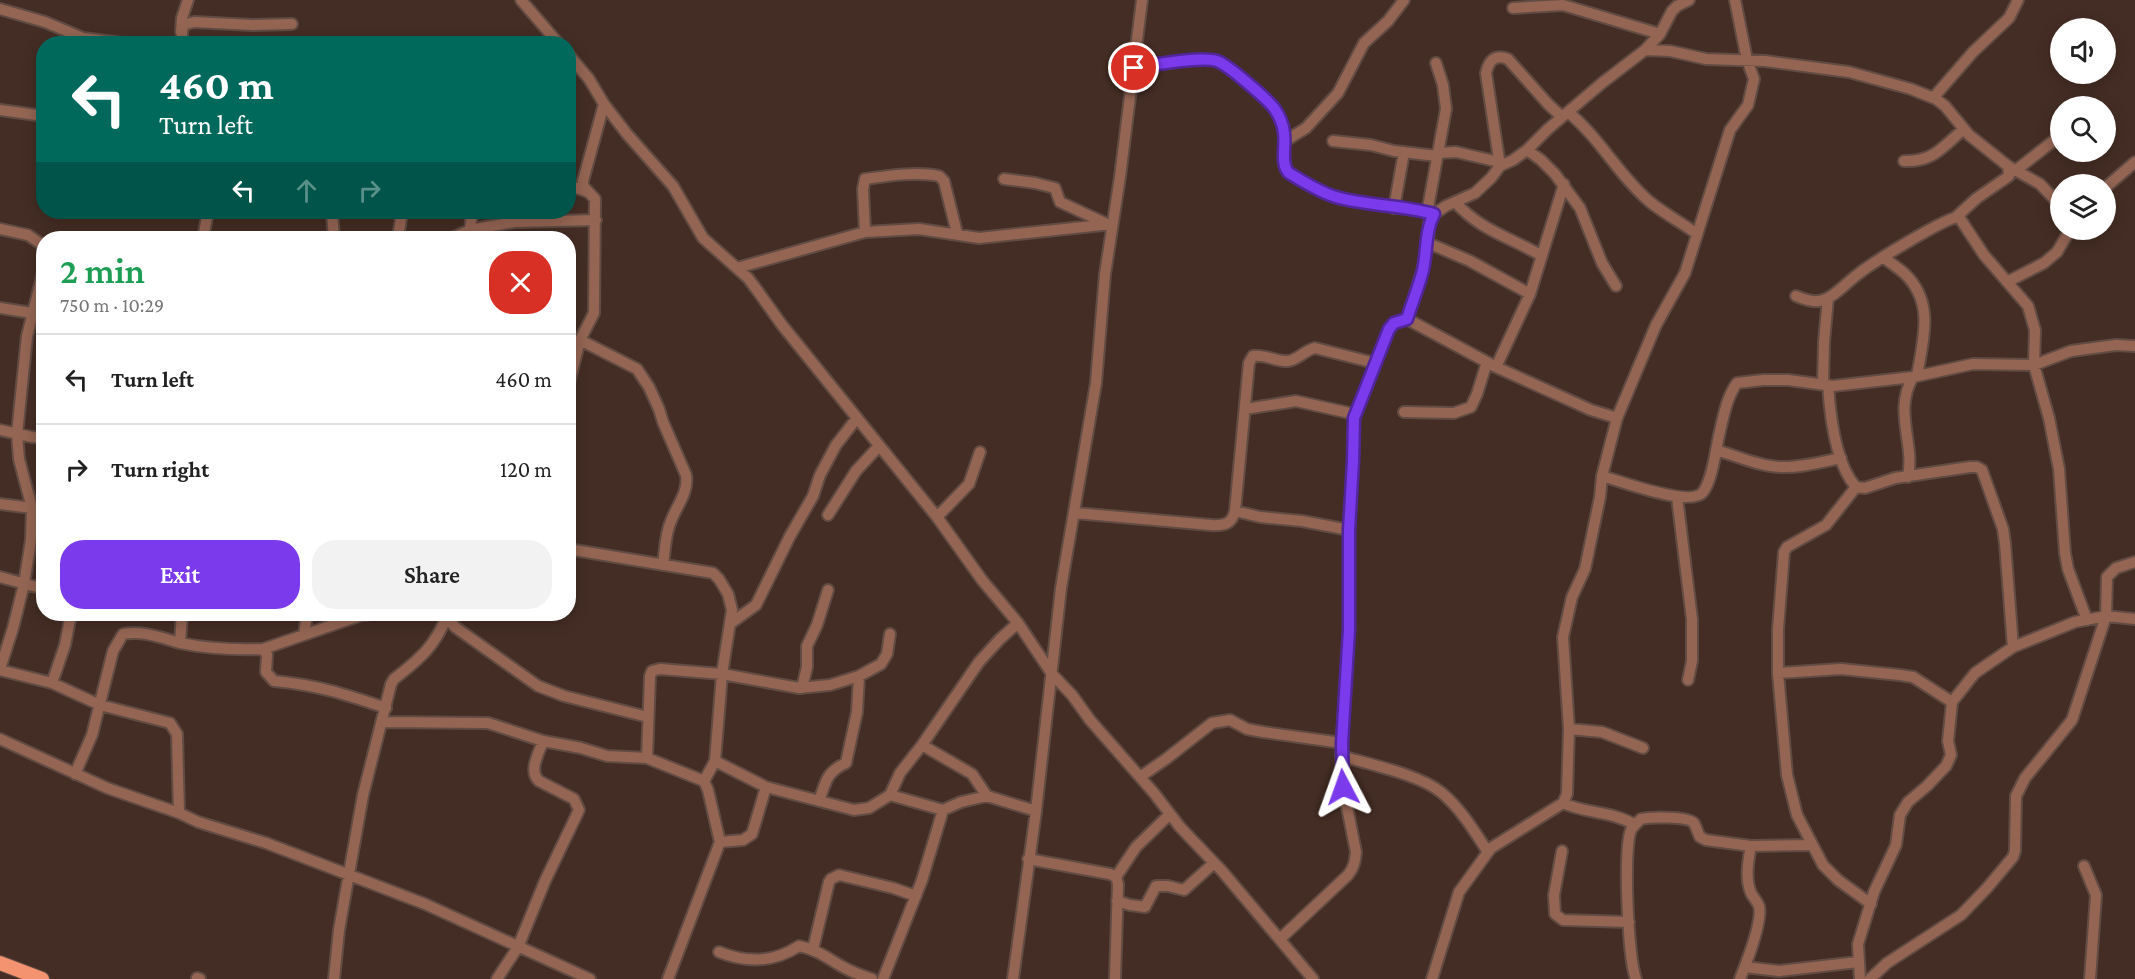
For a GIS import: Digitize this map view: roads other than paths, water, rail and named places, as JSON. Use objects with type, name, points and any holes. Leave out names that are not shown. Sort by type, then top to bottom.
[{"type":"main road","points":[[0,963],[42,979]]},
{"type":"street","points":[[181,36],[182,18],[188,0]]},
{"type":"street","points":[[521,0],[552,36]]},
{"type":"street","points":[[1013,979],[1036,811],[1044,723],[1052,675],[1061,588],[1096,383],[1110,224],[1120,177],[1142,0]]},
{"type":"street","points":[[1285,141],[1306,128],[1338,93],[1364,43],[1388,21],[1404,0]]},
{"type":"street","points":[[1334,141],[1404,152],[1437,154],[1456,152],[1499,164],[1513,160],[1602,83],[1645,50],[1660,34],[1672,11],[1689,0]]},
{"type":"street","points":[[1432,979],[1459,892],[1488,852],[1563,803],[1567,794],[1569,729],[1563,637],[1572,597],[1585,569],[1600,497],[1602,476],[1617,418],[1656,325],[1685,273],[1730,130],[1748,105],[1754,79],[1746,60],[1736,0]]},
{"type":"street","points":[[1933,98],[1973,52],[2009,18],[2018,0]]},
{"type":"street","points":[[1513,8],[1563,5],[1660,34]]},
{"type":"street","points":[[0,9],[45,22],[78,36]]},
{"type":"street","points":[[181,36],[183,26],[194,22],[252,26],[292,24]]},
{"type":"street","points":[[1645,50],[1670,51],[1706,59],[1746,60],[1849,72],[1911,89],[1945,106],[1964,129],[2011,169],[2040,184],[2050,194]]},
{"type":"street","points":[[1134,68],[1201,60],[1216,61],[1228,67],[1273,107],[1281,120],[1285,141],[1284,164],[1289,173],[1334,196],[1430,213],[1475,193],[1491,178],[1499,164],[1486,73],[1488,65],[1494,58],[1508,59],[1535,90],[1592,134],[1650,202],[1697,234]]},
{"type":"street","points":[[1407,319],[1422,272],[1428,243],[1437,154],[1446,109],[1443,85],[1436,63]]},
{"type":"street","points":[[576,64],[627,134],[673,186],[708,243],[753,284],[782,325],[937,517],[981,580],[1018,623],[1052,675],[1313,979]]},
{"type":"street","points":[[576,356],[580,340],[594,313],[595,199],[583,186],[583,181],[604,104]]},
{"type":"street","points":[[0,110],[36,115]]},
{"type":"street","points":[[1904,161],[1924,160],[1932,156],[1964,129]]},
{"type":"street","points":[[1797,296],[1818,302],[1828,298],[1883,257],[1934,227],[1956,217],[1977,198],[2009,176],[2011,169],[2050,142]]},
{"type":"street","points":[[1527,150],[1541,160],[1564,184],[1580,208],[1602,263],[1616,286]]},
{"type":"street","points":[[1394,208],[1404,152]]},
{"type":"street","points":[[2116,178],[2135,162]]},
{"type":"street","points":[[865,232],[863,189],[865,179],[903,174],[937,175],[944,181],[957,233]]},
{"type":"street","points":[[1004,179],[1035,183],[1056,189],[1060,202],[1110,224]]},
{"type":"street","points":[[1404,412],[1454,412],[1471,407],[1491,364],[1530,294],[1564,184]]},
{"type":"street","points":[[576,188],[588,192]]},
{"type":"street","points":[[1455,202],[1479,224],[1542,256]]},
{"type":"street","points":[[1956,217],[1984,255],[2028,306],[2034,330],[2034,365],[2049,418],[2059,469],[2066,561],[2087,620]]},
{"type":"street","points":[[471,219],[470,230],[514,222],[596,220]]},
{"type":"street","points":[[737,268],[865,232],[919,229],[979,238],[1110,224]]},
{"type":"street","points":[[0,229],[28,234],[36,240]]},
{"type":"street","points":[[2007,282],[2044,263],[2057,252],[2064,240]]},
{"type":"street","points":[[1428,243],[1470,261],[1530,294]]},
{"type":"street","points":[[1883,257],[1906,274],[1914,284],[1924,307],[1926,330],[1915,376],[1905,396],[1904,416],[1910,467],[1908,477]]},
{"type":"street","points":[[1828,298],[1824,342],[1825,385],[1833,429],[1851,482],[1856,487],[1865,488],[1895,478],[1970,467],[1982,470],[2003,530],[2013,647]]},
{"type":"street","points":[[36,299],[21,384],[17,434],[18,459],[32,508],[31,540],[24,584],[0,669],[52,683],[100,705],[162,719],[175,727],[179,813]]},
{"type":"street","points":[[0,308],[36,315]]},
{"type":"street","points":[[1281,939],[1353,868],[1356,852],[1343,787],[1341,756],[1349,630],[1349,530],[1354,414],[1389,329],[1394,323],[1407,319],[1491,364],[1592,410],[1617,418]]},
{"type":"street","points":[[580,340],[636,369],[649,387],[686,475],[684,495],[670,523],[663,565]]},
{"type":"street","points":[[1602,476],[1677,497],[1699,496],[1704,491],[1731,391],[1737,384],[1762,380],[1825,385],[1868,383],[1973,364],[2034,365],[2071,351],[2116,345],[2135,346]]},
{"type":"street","points":[[1075,513],[1220,525],[1230,522],[1235,511],[1249,363],[1256,355],[1286,361],[1310,349],[1320,348],[1341,356],[1375,363]]},
{"type":"street","points":[[1245,409],[1296,401],[1354,414]]},
{"type":"street","points":[[731,623],[756,605],[790,536],[813,496],[820,476],[836,445],[857,418]]},
{"type":"street","points":[[0,430],[36,437]]},
{"type":"street","points":[[828,515],[856,471],[879,446]]},
{"type":"street","points":[[1716,450],[1756,463],[1781,467],[1816,464],[1841,458]]},
{"type":"street","points":[[937,517],[969,483],[980,452]]},
{"type":"street","points":[[1856,487],[1826,525],[1787,547],[1784,552],[1778,629],[1778,673],[1787,775],[1797,815],[1822,865],[1870,904]]},
{"type":"street","points":[[1677,497],[1692,619],[1692,661],[1688,680]]},
{"type":"street","points":[[0,504],[32,508]]},
{"type":"street","points":[[1235,511],[1260,517],[1302,521],[1349,530]]},
{"type":"street","points":[[576,550],[713,573],[728,594],[732,610],[731,623],[722,674],[715,761],[704,781]]},
{"type":"street","points":[[2135,562],[2116,568],[2107,577],[2106,616],[2072,720],[2025,778],[2016,796],[2013,857],[1961,915],[1865,979],[1858,962],[1858,944],[1870,904],[1896,845],[1900,815],[1908,802],[1946,766],[1951,755],[1948,741],[1952,702],[1975,673],[2013,647],[2046,633],[2087,620],[2106,616],[2135,619]]},
{"type":"street","points":[[0,577],[36,587]]},
{"type":"street","points":[[802,688],[807,667],[807,646],[817,625],[828,590]]},
{"type":"street","points":[[52,683],[65,645],[70,621]]},
{"type":"street","points":[[180,643],[182,621]]},
{"type":"street","points":[[304,635],[306,621]]},
{"type":"street","points":[[75,774],[92,735],[113,651],[123,634],[132,632],[147,634],[204,648],[263,649],[349,621]]},
{"type":"street","points":[[334,979],[339,930],[363,795],[394,679],[425,654],[445,621]]},
{"type":"street","points":[[450,621],[538,686],[564,696],[648,717]]},
{"type":"street","points":[[715,761],[766,787],[854,810],[869,808],[890,795],[900,773],[979,662],[1018,623]]},
{"type":"street","points":[[647,758],[652,671],[660,669],[722,674],[802,688],[830,685],[859,676],[881,664],[887,654],[890,634]]},
{"type":"street","points":[[263,649],[267,655],[266,672],[274,681],[308,684],[386,708]]},
{"type":"street","points":[[1778,673],[1841,669],[1914,677],[1952,702]]},
{"type":"street","points":[[819,801],[833,769],[846,762],[857,712],[859,676]]},
{"type":"street","points":[[1140,777],[1212,723],[1220,720],[1230,720],[1247,729],[1342,743]]},
{"type":"street","points":[[383,722],[488,723],[543,741],[581,748],[607,756],[647,758],[704,781],[720,842],[668,979]]},
{"type":"street","points":[[1569,729],[1602,732],[1643,748]]},
{"type":"street","points":[[0,739],[107,788],[198,822],[266,843],[425,904],[590,979]]},
{"type":"street","points":[[497,979],[518,947],[545,881],[579,810],[574,800],[538,782],[534,777],[533,771],[543,741]]},
{"type":"street","points":[[922,745],[972,774],[987,796]]},
{"type":"street","points":[[1341,756],[1425,783],[1441,792],[1462,814],[1488,852]]},
{"type":"street","points":[[720,842],[743,840],[752,834],[766,787]]},
{"type":"street","points":[[890,795],[943,810],[961,802],[987,796],[1036,811]]},
{"type":"street","points":[[1563,803],[1571,807],[1617,817],[1635,825]]},
{"type":"street","points":[[883,979],[915,896],[943,810]]},
{"type":"street","points":[[1116,877],[1136,847],[1170,814]]},
{"type":"street","points":[[1636,979],[1631,956],[1627,870],[1630,834],[1641,819],[1687,819],[1693,822],[1702,839],[1751,846],[1811,845]]},
{"type":"street","points":[[1740,979],[1759,920],[1759,906],[1748,882],[1751,846]]},
{"type":"street","points":[[1562,851],[1554,895],[1555,914],[1563,920],[1629,922]]},
{"type":"street","points":[[1028,859],[1116,877],[1118,884],[1115,979]]},
{"type":"street","points":[[1117,901],[1145,907],[1156,886],[1184,890],[1214,863]]},
{"type":"street","points":[[2084,866],[2096,895],[2090,979]]},
{"type":"street","points":[[813,949],[831,879],[839,875],[893,888],[915,896]]},
{"type":"street","points":[[719,952],[749,961],[785,955],[799,946],[813,949],[846,969],[872,979]]},
{"type":"street","points":[[1745,967],[1779,971],[1858,962]]}]
